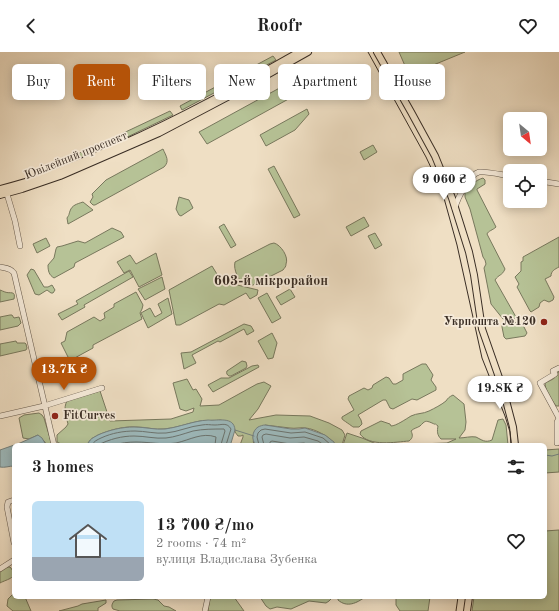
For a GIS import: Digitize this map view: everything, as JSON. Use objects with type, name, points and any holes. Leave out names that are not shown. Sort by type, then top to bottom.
[{"type":"main road","name":"Ювілейний проспект","points":[[0,195],[7,194],[101,159],[199,109],[299,52]]},
{"type":"main road","name":"Ювілейний проспект","points":[[199,109],[233,94],[308,52]]},
{"type":"main road","points":[[377,52],[435,156],[447,185],[469,252],[482,329],[503,389],[513,428],[515,443]]},
{"type":"main road","name":"Ювілейний проспект","points":[[0,189],[50,177]]},
{"type":"main road","points":[[467,611],[469,599]]},
{"type":"street","points":[[455,208],[457,200],[472,177],[479,172],[503,175]]},
{"type":"street","points":[[547,182],[559,184]]},
{"type":"street","points":[[447,185],[455,190],[465,188]]},
{"type":"street","points":[[7,194],[15,221],[20,246]]},
{"type":"street","points":[[0,267],[10,269],[14,273],[53,443]]},
{"type":"street","points":[[557,443],[557,422],[559,418],[540,383],[555,374],[553,371],[559,368]]},
{"type":"street","points":[[0,416],[44,406],[102,388]]},
{"type":"street","points":[[12,500],[7,505],[12,531]]},
{"type":"street","points":[[0,568],[12,561]]},
{"type":"street","points":[[205,611],[208,599]]},
{"type":"green space","points":[[399,52],[465,52],[436,64],[404,64]]},
{"type":"green space","points":[[273,56],[276,60],[268,64],[258,64]]},
{"type":"green space","points":[[214,88],[214,93],[206,97],[206,92]]},
{"type":"green space","points":[[278,89],[278,100],[287,100],[207,144],[199,132],[258,100],[270,100],[270,93]]},
{"type":"green space","points":[[191,100],[201,100],[182,110],[180,106]]},
{"type":"green space","points":[[307,109],[309,114],[295,130],[266,146],[260,135]]},
{"type":"green space","points":[[170,111],[173,115],[119,141],[54,169],[53,165]]},
{"type":"green space","points":[[373,145],[377,152],[364,160],[360,152]]},
{"type":"green space","points":[[163,149],[167,161],[164,167],[95,205],[90,202],[93,197],[92,194],[106,180]]},
{"type":"green space","points":[[274,166],[300,215],[294,218],[268,169]]},
{"type":"green space","points":[[483,178],[485,180],[485,184],[477,190],[496,227],[487,234],[505,269],[503,273],[495,280],[516,317],[507,322],[491,304],[484,268],[486,264],[465,197],[465,192],[475,182]]},
{"type":"green space","points":[[179,197],[189,200],[193,208],[181,216],[176,209]]},
{"type":"green space","points":[[83,202],[93,210],[68,224],[67,218],[72,207]]},
{"type":"green space","points":[[364,217],[369,226],[351,236],[346,227]]},
{"type":"green space","points":[[224,224],[236,245],[231,248],[219,227]]},
{"type":"green space","points":[[112,228],[121,232],[124,237],[75,263],[74,267],[54,278],[51,276],[48,265],[54,258],[57,247],[78,241],[85,243]]},
{"type":"green space","points":[[375,233],[382,245],[375,249],[368,236]]},
{"type":"green space","points":[[559,237],[559,267],[552,271],[551,276],[545,279],[554,297],[553,300],[549,302],[544,300],[540,303],[539,307],[531,312],[517,287],[519,284],[515,277],[521,271],[521,262],[523,261],[523,257]]},
{"type":"green space","points":[[46,238],[50,246],[37,253],[33,244]]},
{"type":"green space","points":[[274,243],[277,244],[284,252],[287,261],[283,270],[253,285],[245,286],[237,275],[235,262]]},
{"type":"green space","points":[[156,253],[162,275],[139,287],[130,270],[124,273],[117,262],[130,255],[136,264]]},
{"type":"green space","points":[[212,266],[223,284],[229,283],[258,290],[257,295],[250,299],[246,293],[224,305],[219,304],[180,325],[176,325],[169,290]]},
{"type":"green space","points":[[31,269],[34,270],[44,287],[52,285],[55,290],[53,293],[47,290],[39,295],[35,294],[27,275]]},
{"type":"green space","points":[[129,271],[133,277],[84,305],[85,307],[62,320],[58,314],[78,304],[76,301]]},
{"type":"green space","points":[[162,277],[165,289],[145,300],[138,289]]},
{"type":"green space","points":[[290,289],[295,297],[281,305],[276,297]]},
{"type":"green space","points":[[0,290],[7,293],[13,293],[14,299],[0,302]]},
{"type":"green space","points":[[136,292],[143,305],[140,313],[142,319],[93,345],[93,348],[71,360],[69,359],[61,343],[65,341],[67,332],[94,317],[100,321],[105,318],[104,313],[114,307],[114,304]]},
{"type":"green space","points":[[267,293],[281,318],[272,323],[258,298]]},
{"type":"green space","points":[[168,298],[172,314],[148,328],[141,313],[150,308],[155,317],[162,313],[158,304]]},
{"type":"green space","points":[[10,315],[14,318],[19,317],[21,323],[18,326],[0,330],[0,317]]},
{"type":"green space","points":[[518,322],[524,327],[527,333],[525,336],[506,339],[504,337],[502,325]]},
{"type":"green space","points":[[244,324],[251,326],[254,331],[247,335],[244,329],[192,355],[196,363],[184,369],[181,353],[191,352]]},
{"type":"green space","points":[[272,333],[277,343],[273,358],[268,359],[258,341]]},
{"type":"green space","points":[[16,341],[17,343],[25,343],[27,348],[26,350],[0,356],[0,344]]},
{"type":"green space","points":[[242,361],[246,362],[246,368],[229,376],[227,371]]},
{"type":"green space","points":[[422,364],[426,364],[433,375],[431,380],[436,387],[436,390],[417,400],[412,399],[393,409],[390,408],[386,400],[383,400],[358,415],[362,424],[359,427],[353,427],[342,419],[342,417],[354,410],[348,399],[349,396],[364,388],[368,390],[372,388],[373,385],[386,377],[389,378],[393,384],[396,384],[403,380],[403,374]]},
{"type":"green space","points":[[258,365],[259,367],[213,392],[208,385],[221,378],[229,378],[252,366]]},
{"type":"green space","points":[[559,370],[559,406],[556,406],[547,392],[545,383],[552,380]]},
{"type":"green space","points":[[187,379],[193,390],[196,389],[202,399],[200,406],[219,405],[257,384],[264,382],[271,386],[258,409],[249,420],[276,415],[310,416],[329,423],[342,430],[345,435],[343,443],[334,443],[326,436],[310,429],[265,425],[253,442],[254,443],[241,443],[243,435],[238,436],[235,430],[221,420],[200,421],[164,429],[140,427],[122,428],[98,435],[90,440],[89,443],[57,442],[57,435],[68,424],[65,409],[67,401],[100,391],[110,421],[171,419],[193,412],[194,408],[186,411],[180,409],[173,383]]},
{"type":"green space","points":[[453,395],[464,404],[466,422],[465,430],[459,438],[476,437],[485,441],[490,441],[492,440],[498,420],[503,419],[506,425],[508,443],[447,443],[456,439],[441,439],[437,430],[438,426],[426,421],[411,431],[412,436],[409,441],[390,443],[376,442],[364,438],[360,434],[361,431],[381,421],[390,424],[391,426],[398,424],[413,415],[427,412],[436,408]]},
{"type":"green space","points":[[39,413],[42,415],[51,443],[45,443],[38,435],[29,439],[23,438],[19,418],[24,415]]},
{"type":"green space","points":[[347,433],[374,443],[344,443]]},
{"type":"green space","points":[[559,449],[559,472],[547,473],[547,450]]},
{"type":"green space","points":[[559,530],[559,611],[472,611],[474,599],[547,599],[547,531]]},
{"type":"green space","points":[[10,567],[12,570],[12,577],[0,583],[0,571]]},
{"type":"green space","points":[[12,595],[12,599],[26,599],[31,611],[13,611],[7,606],[8,599]]},
{"type":"green space","points":[[210,599],[235,599],[244,611],[208,611]]},
{"type":"green space","points":[[261,599],[331,599],[326,603],[309,601],[291,609],[277,607],[270,609]]},
{"type":"green space","points":[[362,599],[352,604],[345,604],[338,600]]},
{"type":"green space","points":[[396,599],[430,599],[428,611],[400,611],[396,605]]},
{"type":"green space","points":[[106,600],[106,603],[98,608],[98,611],[59,611],[82,604]]},
{"type":"green space","points":[[117,600],[158,600],[164,606],[176,611],[120,611],[113,609],[112,607],[114,601]]},
{"type":"water","points":[[208,420],[229,421],[234,426],[235,430],[231,443],[89,443],[94,437],[116,429],[134,427],[165,429]]},
{"type":"water","points":[[265,425],[291,429],[305,428],[325,435],[334,443],[254,443],[253,433],[258,427]]},
{"type":"water","points":[[38,435],[45,443],[20,443]]},
{"type":"water","points":[[12,446],[12,466],[0,467],[0,450]]},
{"type":"waterway","points":[[235,430],[254,436]]},
{"type":"waterway","points":[[547,455],[552,456],[559,454]]},
{"type":"tram line","points":[[368,52],[426,157],[442,191],[457,245],[482,358],[505,416],[510,432],[511,443]]},
{"type":"tram line","points":[[456,611],[458,599]]},
{"type":"place","name":"Укрпошта №120","points":[[544,322]]},
{"type":"place","name":"FitCurves","points":[[55,416]]},
{"type":"district","name":"603-й мікрорайон","points":[[271,281]]}]
